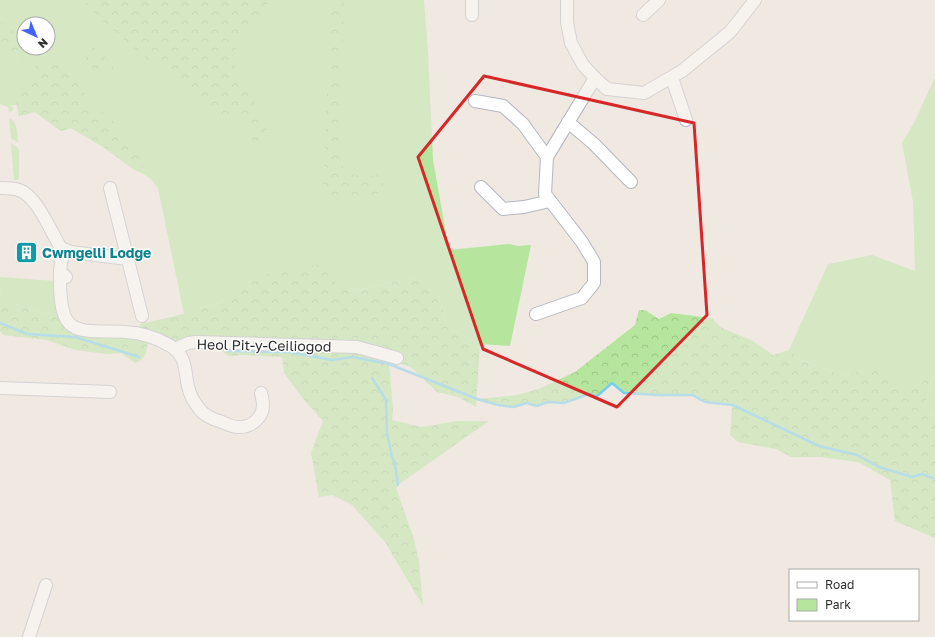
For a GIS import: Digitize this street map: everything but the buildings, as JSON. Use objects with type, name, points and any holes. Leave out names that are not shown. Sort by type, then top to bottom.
[{"type":"street","points":[[567,0],[567,22],[571,43],[583,65],[607,89],[644,94],[682,72],[730,32],[755,0]]},
{"type":"street","points":[[643,16],[659,0]]},
{"type":"street","points":[[536,314],[582,298],[594,283],[594,262],[582,242],[545,194],[547,157],[596,78]]},
{"type":"street","points":[[672,78],[686,120]]},
{"type":"street","points":[[475,101],[503,106],[523,124],[547,157]]},
{"type":"street","points":[[568,122],[594,144],[631,182]]},
{"type":"street","points":[[481,187],[503,209],[524,207],[550,201]]},
{"type":"street","points":[[0,188],[20,190],[26,194],[38,208],[61,248],[71,252],[128,259]]},
{"type":"street","points":[[110,188],[142,316]]},
{"type":"street","points":[[65,250],[61,262],[60,272],[62,304],[65,317],[70,325],[82,330],[139,334],[167,344],[175,349],[185,365],[189,392],[194,402],[202,412],[218,421],[238,428],[247,426],[256,421],[261,415],[263,404],[261,393]]},
{"type":"street","points":[[60,272],[66,277],[70,315]]},
{"type":"street","name":"Heol Pit-y-Ceiliogod","points":[[175,349],[188,343],[197,342],[357,347],[397,358]]},
{"type":"street","points":[[0,388],[110,392]]},
{"type":"street","points":[[29,637],[46,585]]},
{"type":"highlighted area","points":[[484,76],[694,123],[707,315],[617,407],[483,349],[418,157]]},
{"type":"green space","points":[[0,0],[424,0],[433,160],[449,250],[509,244],[518,246],[531,245],[510,346],[480,344],[448,328],[439,298],[417,277],[358,290],[336,284],[251,280],[219,303],[199,308],[184,314],[158,188],[151,179],[133,169],[105,148],[71,128],[61,131],[35,112],[19,116],[17,105],[12,105],[13,110],[9,113],[8,107],[0,104]]},
{"type":"green space","points":[[83,0],[269,0],[254,29],[239,41],[232,61],[253,98],[267,130],[258,149],[251,138],[242,117],[222,117],[205,110],[184,87],[163,69],[147,59],[100,19]]},
{"type":"green space","points":[[331,0],[344,0],[338,152],[344,170],[362,177],[381,174],[384,186],[376,195],[355,200],[331,198],[322,183]]},
{"type":"green space","points":[[0,22],[16,34],[16,56],[23,56],[20,66],[9,64],[10,55],[8,45],[0,42]]},
{"type":"green space","points":[[86,41],[112,63],[114,71],[93,69],[83,53]]},
{"type":"green space","points":[[39,60],[64,67],[83,87],[90,107],[106,114],[143,153],[144,164],[140,172],[133,169],[105,148],[71,128],[61,131],[35,112],[19,116],[15,96],[6,86],[29,93],[34,71]]},
{"type":"green space","points":[[935,77],[935,416],[923,411],[934,374],[920,384],[907,388],[891,378],[866,369],[844,376],[802,361],[789,350],[828,264],[872,255],[915,271],[913,202],[902,143],[915,121]]},
{"type":"green space","points":[[9,118],[16,125],[18,143],[11,138]]},
{"type":"green space","points":[[11,143],[18,148],[19,151],[18,180],[14,180]]},
{"type":"green space","points":[[321,264],[336,284],[358,290],[417,277],[439,298],[448,328],[480,344],[476,407],[458,397],[437,392],[411,367],[390,360],[389,364],[393,409],[392,420],[421,427],[458,421],[489,421],[398,485],[396,488],[414,539],[419,562],[423,606],[385,542],[352,505],[332,495],[319,497],[311,453],[323,421],[305,401],[284,373],[282,357],[242,355],[229,356],[206,341],[189,340],[172,342],[140,329],[140,324],[184,314],[199,308],[219,303],[251,280],[282,269]]},
{"type":"green space","points":[[0,277],[55,281],[60,313],[53,314],[38,312],[2,298],[0,290]]},
{"type":"green space","points":[[0,290],[2,298],[23,307],[38,312],[53,314],[60,313],[63,323],[148,341],[145,355],[142,360],[135,363],[121,353],[106,354],[75,350],[47,340],[3,335],[0,331]]},
{"type":"green space","points":[[639,310],[645,310],[659,319],[671,313],[711,318],[722,328],[753,341],[773,355],[789,350],[802,361],[844,376],[866,369],[886,368],[891,378],[907,388],[920,384],[934,373],[923,411],[935,416],[935,538],[895,521],[890,480],[858,462],[820,457],[791,457],[776,449],[738,442],[730,435],[732,405],[705,402],[692,395],[624,393],[612,383],[596,397],[589,394],[564,403],[548,402],[537,406],[527,403],[513,407],[498,405],[477,399],[517,395],[539,389],[575,372],[635,325]]},
{"type":"waterway","points":[[0,323],[27,334],[75,337],[139,357]]},
{"type":"waterway","points":[[227,351],[289,352],[332,360],[353,357],[389,364],[477,399],[498,405],[513,407],[527,403],[537,406],[548,402],[564,403],[589,394],[596,397],[612,383],[624,393],[692,395],[705,402],[733,405],[819,446],[857,455],[879,467],[912,477],[922,474],[935,479]]},
{"type":"waterway","points":[[372,378],[386,400],[387,433],[395,464],[398,485]]},
{"type":"place","name":"Cwmgelli Lodge","points":[[26,252]]}]
